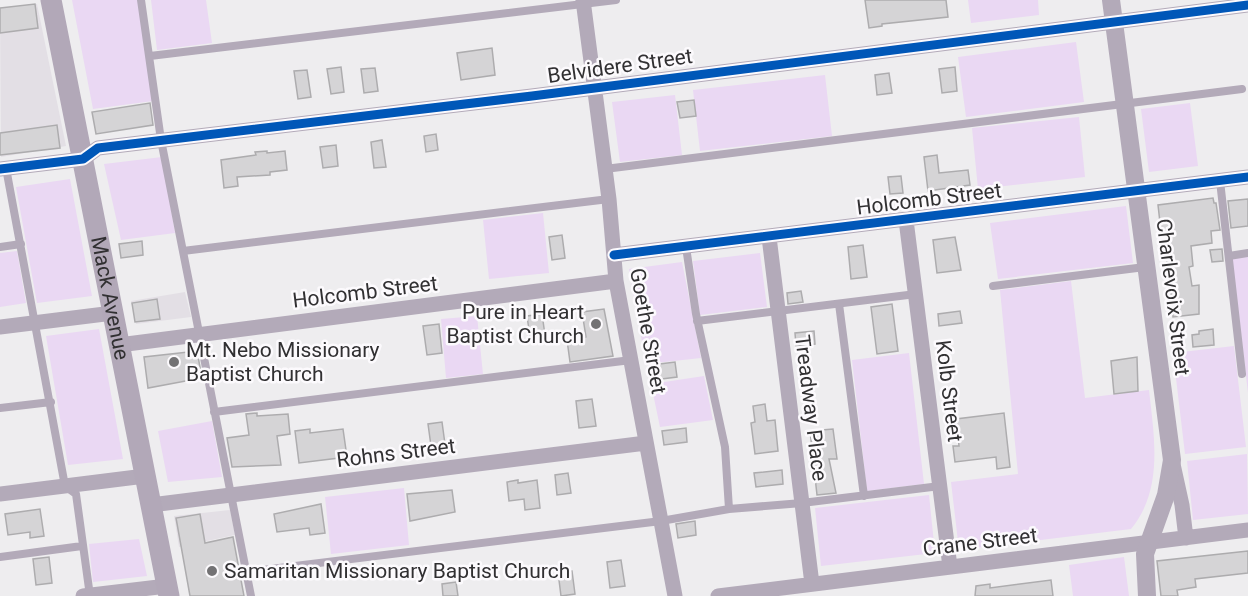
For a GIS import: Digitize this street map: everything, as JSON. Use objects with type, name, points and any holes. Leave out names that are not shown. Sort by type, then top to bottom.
[{"type":"main road","name":"Mack Avenue","points":[[51,0],[168,591]]},
{"type":"street","name":"Charlevoix Street","points":[[1111,0],[1172,460],[1166,495],[1148,542],[1144,563],[1147,596]]},
{"type":"street","name":"Goethe Street","points":[[583,2],[609,199],[616,281],[675,596]]},
{"type":"street","name":"Belvidere Street","points":[[3,169],[83,159],[98,148],[1248,5]]},
{"type":"street","name":"Holcomb Street","points":[[614,255],[1248,177]]},
{"type":"street","name":"Kolb Street","points":[[906,220],[950,567]]},
{"type":"street","name":"Treadway Place","points":[[769,237],[812,584]]},
{"type":"street","name":"Holcomb Street","points":[[119,345],[616,281]]},
{"type":"street","points":[[0,327],[113,313]]},
{"type":"street","name":"Rohns Street","points":[[151,505],[646,443]]},
{"type":"street","points":[[1172,460],[1182,505],[1186,538]]},
{"type":"street","points":[[0,494],[145,476]]},
{"type":"street","name":"Crane Street","points":[[718,596],[1248,530]]},
{"type":"street","points":[[88,596],[168,591]]},
{"type":"lane","points":[[141,0],[161,140],[251,596]]},
{"type":"lane","points":[[150,56],[583,2],[616,0]]},
{"type":"lane","points":[[605,169],[1242,89]]},
{"type":"lane","points":[[3,169],[21,244],[66,486],[76,494],[88,596]]},
{"type":"lane","points":[[1220,181],[1242,374]]},
{"type":"lane","points":[[183,251],[609,199]]},
{"type":"lane","points":[[0,247],[21,244]]},
{"type":"lane","points":[[686,247],[697,321],[725,447],[729,509]]},
{"type":"lane","points":[[1229,256],[1248,253]]},
{"type":"lane","points":[[993,286],[1147,267]]},
{"type":"lane","points":[[697,321],[916,294]]},
{"type":"lane","points":[[839,304],[864,496]]},
{"type":"lane","points":[[214,412],[631,360]]},
{"type":"lane","points":[[0,408],[51,402]]},
{"type":"lane","points":[[246,572],[661,521],[729,509],[802,503],[940,486]]},
{"type":"lane","points":[[0,557],[82,546]]},
{"type":"shaded area","points":[[72,0],[138,0],[153,101],[93,109]]},
{"type":"shaded area","points":[[151,0],[206,0],[212,43],[157,50]]},
{"type":"shaded area","points":[[968,0],[1038,0],[1039,15],[971,23]]},
{"type":"shaded area","points":[[37,4],[66,146],[1,157],[0,8]]},
{"type":"shaded area","points":[[1076,42],[1084,102],[966,117],[958,57]]},
{"type":"shaded area","points":[[825,75],[832,136],[700,151],[693,90]]},
{"type":"shaded area","points":[[675,95],[682,155],[620,162],[612,102]]},
{"type":"shaded area","points":[[1190,103],[1198,166],[1149,172],[1141,109]]},
{"type":"shaded area","points":[[1079,117],[1085,177],[978,189],[972,128]]},
{"type":"shaded area","points":[[162,157],[175,233],[121,240],[104,164]]},
{"type":"shaded area","points":[[70,179],[92,296],[37,303],[16,187]]},
{"type":"shaded area","points":[[1126,206],[1133,263],[998,279],[990,223]]},
{"type":"shaded area","points":[[543,213],[549,273],[489,279],[483,220]]},
{"type":"shaded area","points":[[17,251],[26,303],[0,307],[0,253]]},
{"type":"shaded area","points":[[760,253],[767,307],[700,315],[693,261]]},
{"type":"shaded area","points":[[1248,255],[1248,393],[1232,257]]},
{"type":"shaded area","points":[[682,262],[701,358],[646,364],[629,269]]},
{"type":"shaded area","points":[[1071,281],[1085,398],[1149,390],[1154,462],[1153,480],[1148,497],[1131,529],[959,550],[951,482],[1018,474],[1000,290]]},
{"type":"shaded area","points":[[185,292],[191,317],[136,324],[131,301]]},
{"type":"shaded area","points":[[477,316],[483,374],[446,378],[441,319]]},
{"type":"shaded area","points":[[99,329],[123,459],[68,465],[46,336]]},
{"type":"shaded area","points":[[1234,346],[1246,447],[1185,454],[1173,353]]},
{"type":"shaded area","points":[[909,353],[924,484],[867,491],[852,360]]},
{"type":"shaded area","points":[[704,376],[713,420],[660,427],[651,384]]},
{"type":"shaded area","points":[[212,421],[222,477],[168,482],[158,431]]},
{"type":"shaded area","points":[[1247,454],[1248,514],[1193,520],[1187,461]]},
{"type":"shaded area","points":[[404,488],[409,545],[331,554],[325,497]]},
{"type":"shaded area","points":[[929,495],[935,553],[821,566],[815,508]]},
{"type":"shaded area","points":[[230,510],[235,535],[179,547],[174,516]]},
{"type":"shaded area","points":[[139,539],[147,576],[93,582],[89,544]]},
{"type":"shaded area","points":[[1124,557],[1129,596],[1073,596],[1069,565]]},
{"type":"building","points":[[865,0],[946,0],[948,17],[882,24],[882,26],[869,28]]},
{"type":"building","points":[[35,4],[38,28],[0,33],[0,8]]},
{"type":"building","points":[[492,48],[495,75],[461,80],[457,53]]},
{"type":"building","points":[[341,67],[344,92],[331,94],[327,69]]},
{"type":"building","points":[[955,67],[957,91],[942,93],[939,69]]},
{"type":"building","points":[[375,68],[378,91],[364,93],[361,69]]},
{"type":"building","points":[[307,70],[311,97],[298,99],[294,71]]},
{"type":"building","points":[[889,73],[892,93],[877,95],[875,75]]},
{"type":"building","points":[[694,100],[696,116],[680,118],[677,102]]},
{"type":"building","points":[[150,103],[153,125],[96,134],[92,112]]},
{"type":"building","points":[[57,125],[60,148],[0,155],[0,133]]},
{"type":"building","points":[[436,134],[438,150],[426,152],[424,136]]},
{"type":"building","points":[[382,140],[386,167],[374,168],[371,142]]},
{"type":"building","points":[[336,145],[338,166],[323,168],[320,147]]},
{"type":"building","points":[[267,151],[267,153],[285,151],[287,170],[270,172],[270,175],[237,177],[238,186],[224,188],[221,160],[256,155],[255,152]]},
{"type":"building","points":[[937,155],[939,173],[968,170],[970,185],[928,191],[924,157]]},
{"type":"building","points":[[901,176],[903,193],[890,194],[888,177]]},
{"type":"building","points":[[1213,198],[1216,203],[1220,230],[1211,231],[1212,243],[1191,246],[1193,266],[1189,267],[1192,286],[1199,285],[1199,314],[1173,317],[1169,269],[1163,249],[1158,205]]},
{"type":"building","points":[[1248,199],[1248,226],[1231,228],[1228,201]]},
{"type":"building","points":[[562,235],[565,258],[552,260],[549,237]]},
{"type":"building","points":[[955,237],[961,270],[937,273],[933,240]]},
{"type":"building","points":[[142,241],[143,255],[121,258],[119,244]]},
{"type":"building","points":[[863,245],[867,277],[851,279],[848,247]]},
{"type":"building","points":[[1222,249],[1223,261],[1212,262],[1210,250]]},
{"type":"building","points":[[801,291],[803,302],[788,304],[787,293]]},
{"type":"building","points":[[157,299],[160,319],[135,322],[132,303]]},
{"type":"building","points":[[892,304],[898,351],[877,354],[871,307]]},
{"type":"building","name":"Pure in Heart Baptist Church","points":[[604,309],[613,356],[570,362],[567,340],[586,337],[582,312]]},
{"type":"building","points":[[960,311],[962,323],[939,326],[938,314]]},
{"type":"building","points":[[542,314],[545,335],[530,337],[527,316]]},
{"type":"building","points":[[439,324],[442,353],[427,355],[423,326]]},
{"type":"building","points":[[1213,329],[1214,345],[1193,347],[1192,335],[1199,334],[1199,331]]},
{"type":"building","points":[[814,331],[815,344],[796,346],[795,333]]},
{"type":"building","name":"Mt. Nebo Missionary Baptist Church","points":[[197,351],[202,378],[148,388],[144,357]]},
{"type":"building","points":[[1137,357],[1138,391],[1114,394],[1111,361]]},
{"type":"building","points":[[675,362],[677,377],[654,380],[652,365]]},
{"type":"building","points":[[592,399],[596,426],[579,428],[576,401]]},
{"type":"building","points":[[765,404],[767,421],[775,420],[778,451],[755,454],[751,423],[755,422],[753,406]]},
{"type":"building","points":[[257,413],[257,416],[288,414],[290,434],[277,436],[281,465],[232,467],[227,438],[249,435],[246,414]]},
{"type":"building","points":[[1004,413],[1010,467],[997,469],[996,457],[955,462],[953,446],[959,446],[956,419]]},
{"type":"building","points":[[442,422],[445,444],[431,446],[428,424]]},
{"type":"building","points":[[686,428],[687,442],[664,445],[662,431]]},
{"type":"building","points":[[310,429],[310,433],[343,429],[347,457],[299,463],[295,431]]},
{"type":"building","points":[[833,429],[837,459],[829,459],[836,493],[817,495],[810,431]]},
{"type":"building","points":[[782,470],[783,484],[756,487],[754,473]]},
{"type":"building","points":[[568,473],[571,493],[557,495],[555,475]]},
{"type":"building","points":[[518,480],[518,483],[537,480],[540,508],[525,510],[524,499],[509,501],[507,482]]},
{"type":"building","points":[[452,490],[455,512],[410,521],[407,494]]},
{"type":"building","points":[[321,504],[325,533],[310,535],[309,528],[277,532],[274,514]]},
{"type":"building","points":[[40,509],[44,536],[30,538],[30,532],[8,535],[5,514]]},
{"type":"building","name":"Samaritan Missionary Baptist Church","points":[[200,514],[205,543],[233,537],[244,596],[190,596],[176,518]]},
{"type":"building","points":[[695,521],[696,535],[678,538],[676,524]]},
{"type":"building","points":[[1248,551],[1248,573],[1195,579],[1196,587],[1177,590],[1178,596],[1161,596],[1157,561]]},
{"type":"building","points":[[49,557],[52,583],[36,585],[33,559]]},
{"type":"building","points":[[621,560],[625,586],[610,588],[607,562]]},
{"type":"building","points":[[572,571],[575,594],[561,596],[558,572]]},
{"type":"building","points":[[1051,580],[1053,596],[975,596],[976,586],[990,584],[990,588]]},
{"type":"building","points":[[456,582],[458,596],[443,596],[442,584]]},
{"type":"cycle path","points":[[0,169],[83,159],[98,148],[532,96],[1248,5]]},
{"type":"cycle path","points":[[614,255],[1248,177]]},
{"type":"place","name":"Pure in Heart Baptist Church","points":[[596,324]]},
{"type":"place","name":"Mt. Nebo Missionary Baptist Church","points":[[174,362]]},
{"type":"place","name":"Samaritan Missionary Baptist Church","points":[[212,571]]}]
